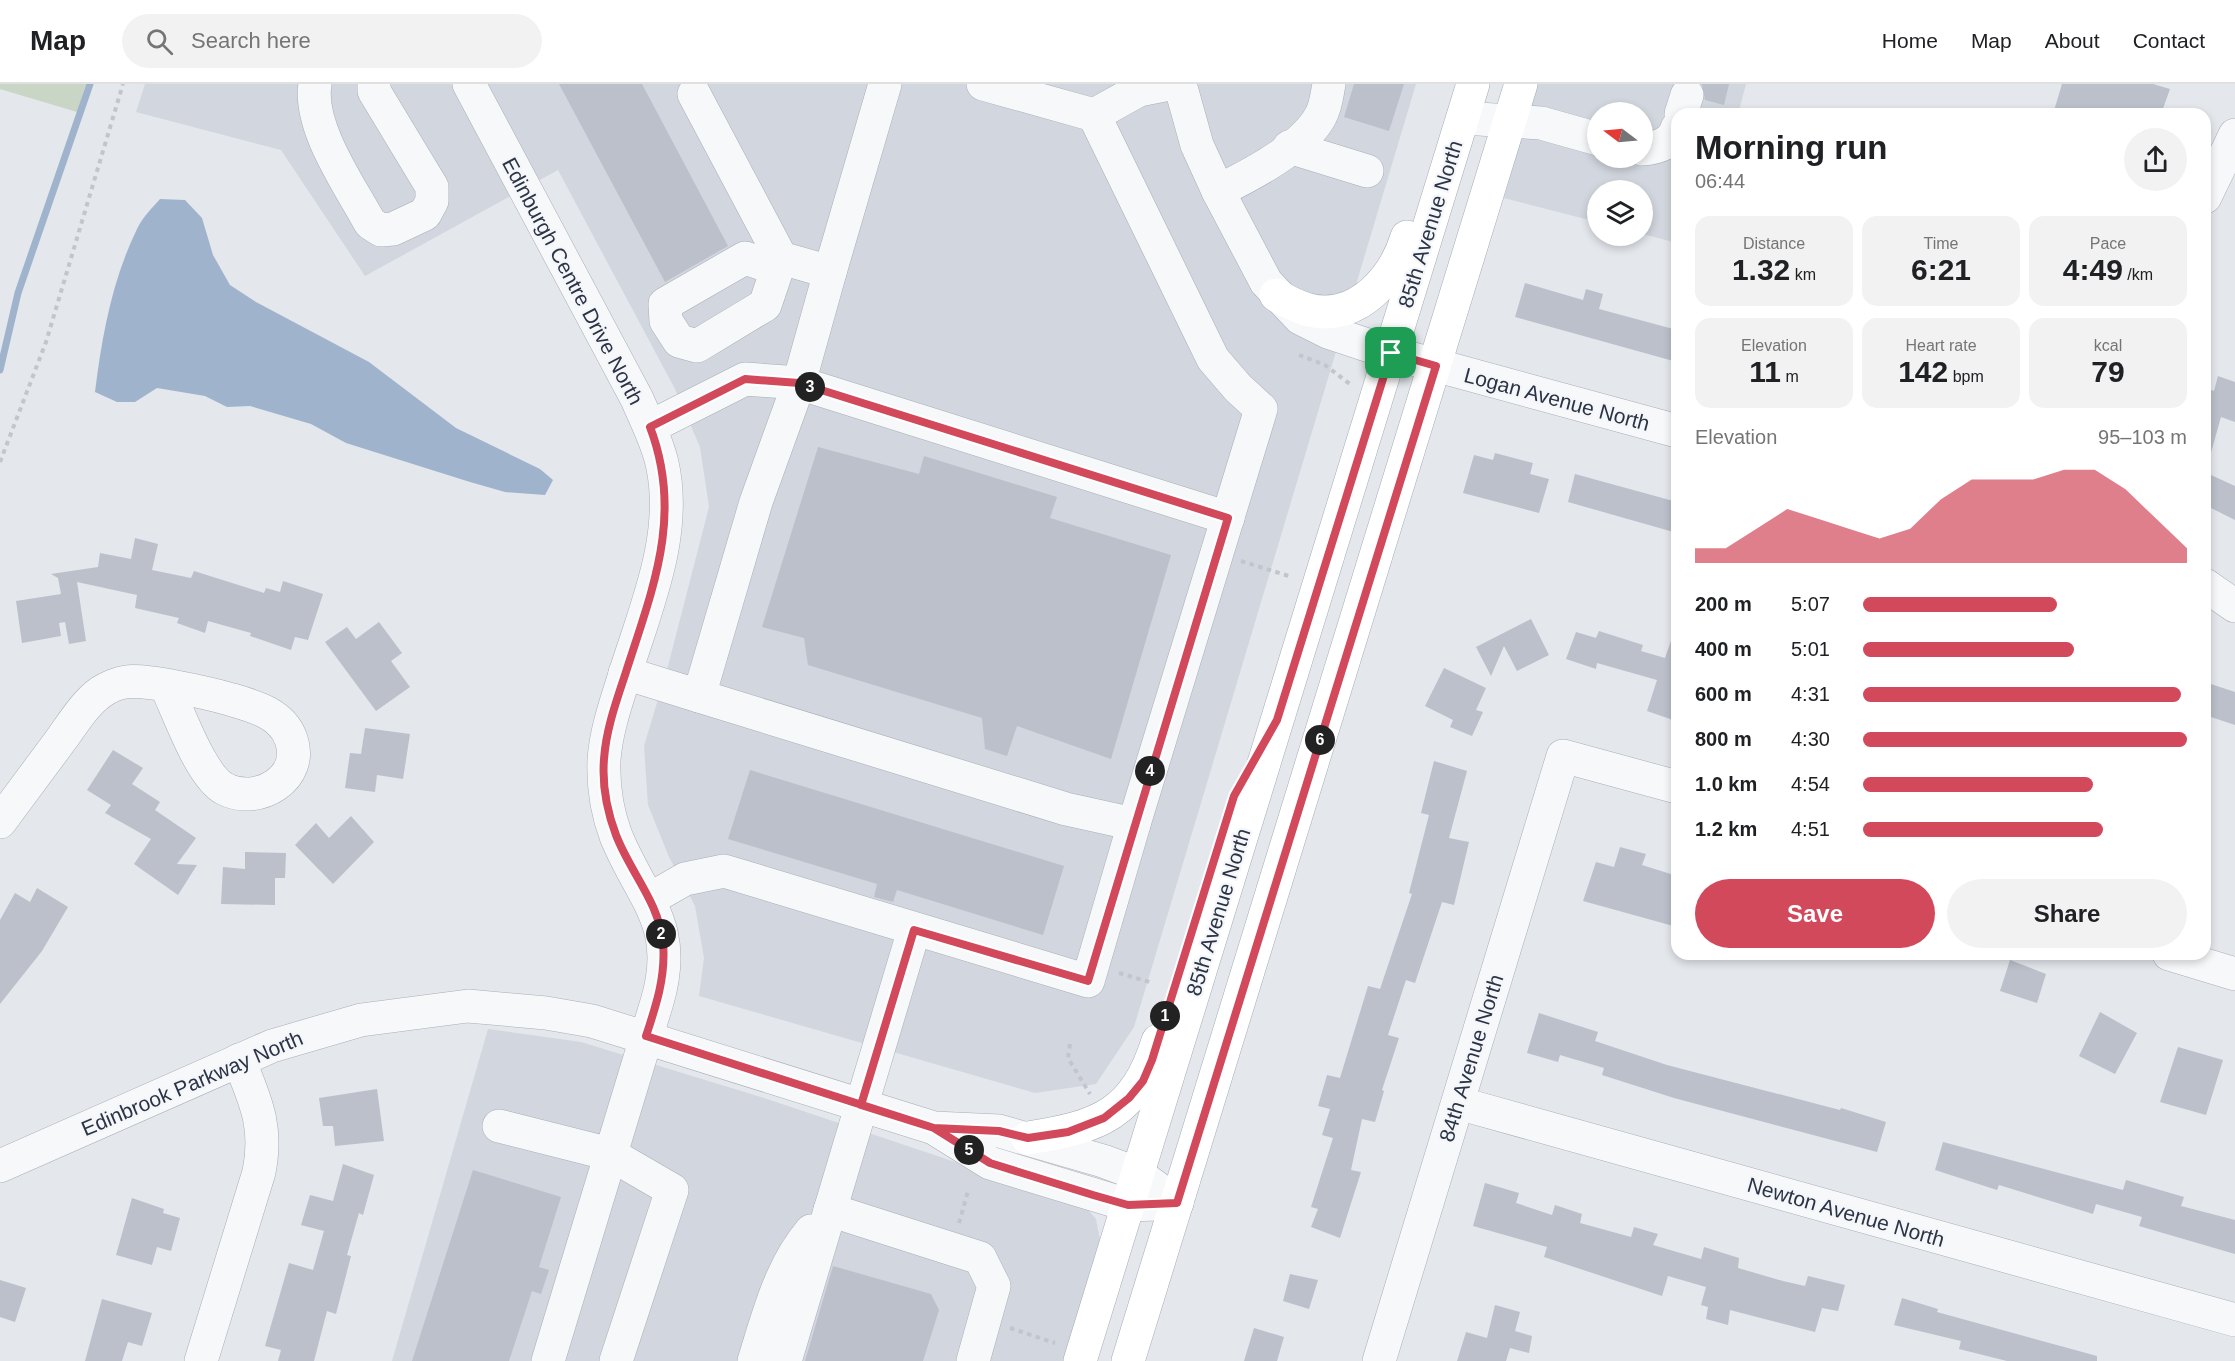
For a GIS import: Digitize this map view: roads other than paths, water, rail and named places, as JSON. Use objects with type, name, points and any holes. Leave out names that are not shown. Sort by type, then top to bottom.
[{"type":"main road","points":[[1276,295],[1309,310],[1322,312],[1358,302],[1378,290],[1390,276],[1403,251],[1446,108],[1463,84]]},
{"type":"main road","name":"85th Avenue North","points":[[1067,1352],[1128,1205],[1138,1174],[1473,84]]},
{"type":"main road","points":[[1128,1361],[1521,84]]},
{"type":"main road","points":[[1028,1138],[1068,1132],[1104,1118],[1129,1098],[1143,1081],[1234,796],[1277,720]]},
{"type":"street","points":[[315,84],[312,99],[321,130],[370,223],[381,230],[393,229],[425,214],[432,201],[432,187],[374,91],[374,84]]},
{"type":"street","name":"Edinburgh Centre Drive North","points":[[469,84],[650,427],[662,463],[666,515],[655,575],[625,673],[604,759],[605,790],[616,836],[650,899],[663,941],[664,957],[659,995],[548,1361]]},
{"type":"street","points":[[699,696],[756,502],[799,383],[885,84]]},
{"type":"street","points":[[983,84],[1094,115],[1139,90],[1169,84]]},
{"type":"street","points":[[1180,84],[1197,145],[1258,269],[1276,295],[1288,308],[1313,326],[1436,366]]},
{"type":"street","points":[[1218,191],[1262,169],[1311,130],[1322,114],[1329,84]]},
{"type":"street","points":[[697,88],[779,263],[830,272]]},
{"type":"street","points":[[650,899],[685,879],[724,871],[1088,981],[1261,409],[1238,388],[1214,358],[1094,115]]},
{"type":"street","points":[[1463,118],[1541,123],[1587,136]]},
{"type":"street","points":[[2211,185],[2235,135]]},
{"type":"street","points":[[1653,148],[1669,141],[1671,138]]},
{"type":"street","points":[[1289,147],[1367,171]]},
{"type":"street","name":"Logan Avenue North","points":[[1436,366],[1671,429]]},
{"type":"street","points":[[650,427],[745,379],[799,383],[1228,518]]},
{"type":"street","points":[[2211,589],[2235,606]]},
{"type":"street","points":[[625,673],[1065,809],[1134,824]]},
{"type":"street","points":[[0,822],[83,709],[101,692],[124,682],[147,681],[167,688]]},
{"type":"street","name":"84th Avenue North","points":[[1379,1361],[1563,756],[1671,785]]},
{"type":"street","points":[[785,1361],[914,930]]},
{"type":"street","points":[[2189,960],[2235,974]]},
{"type":"street","name":"Edinbrook Parkway North","points":[[0,1166],[281,1042],[361,1020],[420,1010],[468,1006],[496,1007],[592,1021],[646,1036],[934,1128]]},
{"type":"street","points":[[201,1361],[259,1172],[264,1147],[263,1125],[256,1100],[239,1060]]},
{"type":"street","name":"Newton Avenue North","points":[[1458,1103],[2235,1320]]},
{"type":"street","points":[[499,1126],[610,1154],[672,1190],[616,1361]]},
{"type":"street","points":[[934,1128],[999,1131],[1028,1138],[1138,1174],[1177,1203]]},
{"type":"street","points":[[934,1128],[990,1163],[1128,1205],[1177,1203]]},
{"type":"street","points":[[830,1210],[980,1258],[994,1286],[973,1361]]},
{"type":"street","points":[[754,1361],[772,1302],[801,1243],[830,1210]]},
{"type":"water","points":[[160,199],[185,200],[202,218],[213,255],[230,285],[256,302],[369,362],[456,428],[540,469],[553,480],[545,495],[505,492],[470,482],[346,443],[311,424],[250,406],[227,407],[205,396],[157,388],[135,402],[117,402],[95,392],[105,329],[121,268],[139,225]]},
{"type":"waterway","points":[[0,370],[18,293],[90,84]]}]
